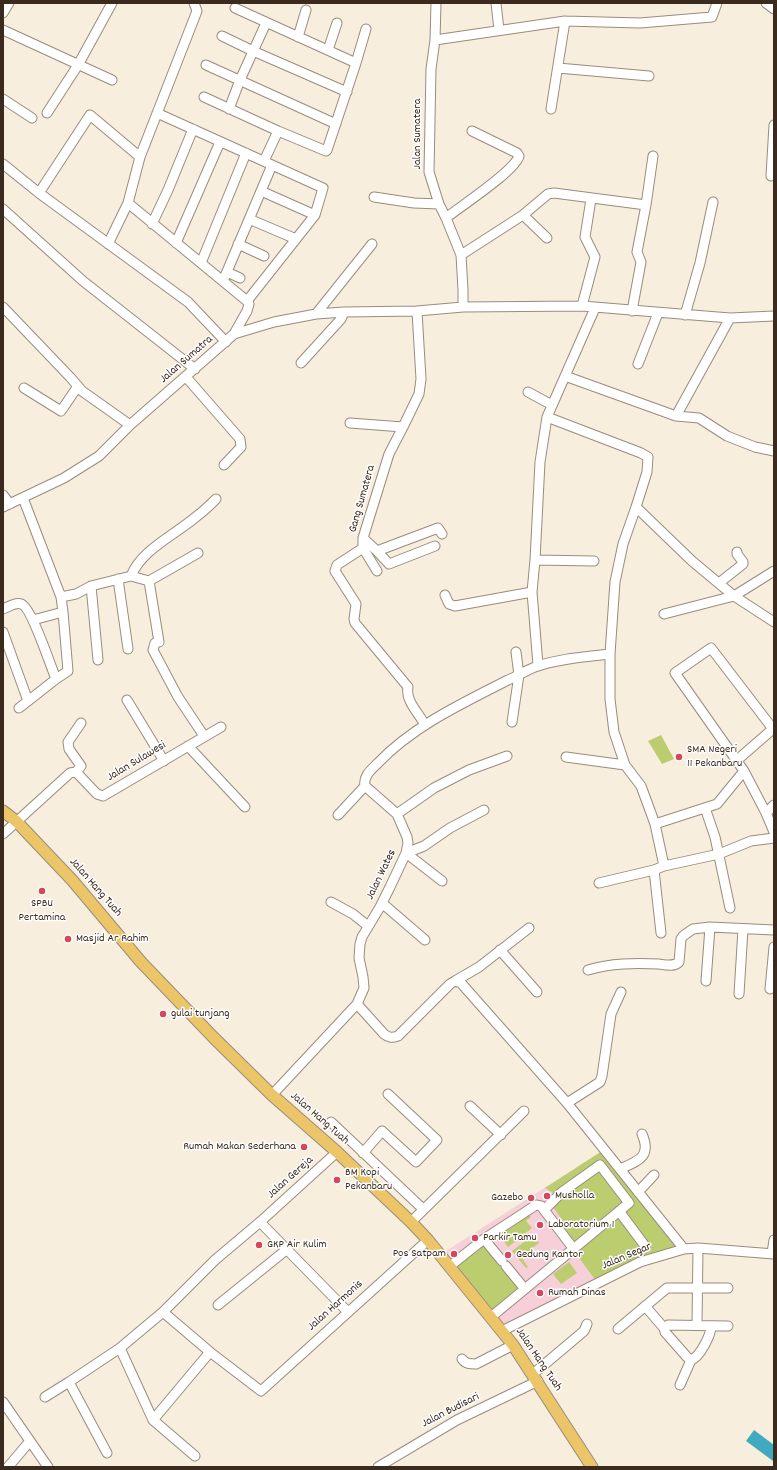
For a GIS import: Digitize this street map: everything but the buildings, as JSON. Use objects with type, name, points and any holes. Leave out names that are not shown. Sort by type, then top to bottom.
[{"type":"main road","name":"Jalan Hang Tuah","points":[[3,811],[16,821],[76,885],[141,962],[214,1038],[272,1095],[337,1152],[428,1240],[513,1345],[535,1377],[591,1467]]},
{"type":"street","points":[[3,13],[9,3]]},
{"type":"street","points":[[47,112],[78,66],[112,3]]},
{"type":"street","points":[[108,244],[128,203],[140,158],[196,11],[194,3]]},
{"type":"street","name":"Jalan Sumatera","points":[[436,3],[435,40],[431,69],[429,164],[431,179],[439,204],[461,255],[463,307]]},
{"type":"street","points":[[496,3],[499,30]]},
{"type":"street","points":[[435,40],[565,21],[640,23],[712,17],[716,3]]},
{"type":"street","points":[[766,3],[774,9]]},
{"type":"street","points":[[235,8],[356,63]]},
{"type":"street","points":[[298,37],[306,10]]},
{"type":"street","points":[[551,109],[565,21]]},
{"type":"street","points":[[229,109],[240,80],[266,23]]},
{"type":"street","points":[[328,50],[337,23]]},
{"type":"street","points":[[204,98],[324,151],[327,150],[347,92],[366,29]]},
{"type":"street","points":[[3,30],[78,66],[112,80]]},
{"type":"street","points":[[222,36],[347,92]]},
{"type":"street","points":[[206,65],[336,124]]},
{"type":"street","points":[[558,68],[649,76]]},
{"type":"street","points":[[3,99],[32,118]]},
{"type":"street","points":[[157,113],[323,188],[315,215],[247,301]]},
{"type":"street","points":[[39,193],[90,115],[140,158]]},
{"type":"street","points":[[771,176],[774,125]]},
{"type":"street","points":[[152,224],[168,190],[193,129]]},
{"type":"street","points":[[223,281],[261,191],[278,131]]},
{"type":"street","points":[[446,218],[496,180],[512,166],[519,156],[517,153],[472,131]]},
{"type":"street","points":[[176,243],[220,142]]},
{"type":"street","points":[[201,263],[246,153]]},
{"type":"street","points":[[632,311],[641,262],[637,252],[654,156]]},
{"type":"street","points":[[3,164],[39,193],[188,302],[226,342]]},
{"type":"street","points":[[261,191],[315,215]]},
{"type":"street","points":[[461,255],[523,215],[548,194],[554,193],[646,205]]},
{"type":"street","points":[[374,197],[414,203],[439,204]]},
{"type":"street","points":[[582,306],[595,257],[585,237],[591,199]]},
{"type":"street","points":[[685,315],[700,263],[713,202]]},
{"type":"street","points":[[128,203],[247,301],[249,304],[247,311],[234,334]]},
{"type":"street","points":[[3,209],[83,282],[195,369]]},
{"type":"street","points":[[523,215],[547,238]]},
{"type":"street","points":[[249,219],[296,239]]},
{"type":"street","points":[[238,244],[264,256]]},
{"type":"street","points":[[316,314],[372,244]]},
{"type":"street","points":[[227,272],[240,278]]},
{"type":"street","name":"Jalan Sumatra","points":[[6,506],[64,478],[93,460],[130,425],[234,334],[274,322],[316,314],[417,311],[463,307],[582,306],[730,318],[774,316]]},
{"type":"street","points":[[3,307],[82,391],[130,425]]},
{"type":"street","points":[[538,666],[532,592],[540,462],[547,417],[595,308]]},
{"type":"street","name":"Gang Sumatera","points":[[417,311],[421,379],[419,394],[389,454],[363,543],[335,568],[336,574],[356,604],[354,618],[355,623],[410,685],[407,693],[409,699],[425,725]]},
{"type":"street","points":[[301,363],[342,319],[344,312]]},
{"type":"street","points":[[638,364],[658,313]]},
{"type":"street","points":[[676,416],[730,318]]},
{"type":"street","points":[[564,376],[676,416],[699,418],[727,436],[755,447],[774,451]]},
{"type":"street","points":[[186,377],[240,439],[241,447],[224,465]]},
{"type":"street","points":[[24,388],[61,411],[78,386]]},
{"type":"street","points":[[528,392],[552,405]]},
{"type":"street","points":[[547,417],[648,457],[647,472],[623,544],[615,582],[610,654],[610,699],[614,732],[625,765],[641,786],[655,824],[664,866]]},
{"type":"street","points":[[350,423],[403,427]]},
{"type":"street","points":[[3,495],[6,506]]},
{"type":"street","points":[[19,708],[68,671],[61,597],[23,498]]},
{"type":"street","points":[[131,576],[135,566],[146,554],[197,516],[216,499]]},
{"type":"street","points":[[636,507],[692,561],[734,596],[774,622]]},
{"type":"street","points":[[377,551],[438,528],[442,534]]},
{"type":"street","points":[[363,543],[377,551],[389,564],[435,546]]},
{"type":"street","points":[[363,543],[377,571]]},
{"type":"street","points":[[719,583],[742,564],[743,562],[737,554],[738,552]]},
{"type":"street","points":[[61,597],[76,594],[92,586],[131,576],[149,581],[198,553]]},
{"type":"street","points":[[535,560],[594,561]]},
{"type":"street","points":[[664,614],[734,596],[774,571]]},
{"type":"street","points":[[118,579],[128,650]]},
{"type":"street","points":[[149,581],[159,642],[155,643],[152,650],[178,697],[204,736]]},
{"type":"street","points":[[92,586],[98,660]]},
{"type":"street","points":[[445,595],[449,604],[455,606],[532,592]]},
{"type":"street","points":[[3,609],[21,604],[24,606],[33,620],[56,679]]},
{"type":"street","points":[[33,620],[63,612]]},
{"type":"street","points":[[3,632],[28,701]]},
{"type":"street","points":[[736,761],[774,729],[711,648],[675,673],[736,761],[744,771],[766,813],[774,832]]},
{"type":"street","points":[[512,722],[519,675],[516,652]]},
{"type":"street","points":[[338,815],[365,786],[366,776],[385,756],[425,725],[470,699],[538,666],[559,659],[610,654]]},
{"type":"street","points":[[127,700],[164,761]]},
{"type":"street","points":[[3,834],[70,773],[76,772],[81,766],[69,749],[68,742],[81,723]]},
{"type":"street","name":"Jalan Sulawesi","points":[[76,772],[97,794],[104,796],[221,727]]},
{"type":"street","points":[[188,746],[244,807]]},
{"type":"street","points":[[397,814],[434,788],[469,770],[507,756]]},
{"type":"street","points":[[566,757],[625,765]]},
{"type":"street","points":[[655,824],[717,804],[744,771]]},
{"type":"street","name":"Jalan Wates","points":[[272,1095],[358,1004],[364,988],[359,958],[362,936],[382,903],[406,853],[408,843],[407,837],[397,814],[365,786]]},
{"type":"street","points":[[766,813],[774,805]]},
{"type":"street","points":[[705,808],[715,838],[730,908]]},
{"type":"street","points":[[406,853],[419,848],[450,828],[484,810]]},
{"type":"street","points":[[599,883],[654,870],[664,866],[719,854],[751,841],[774,838]]},
{"type":"street","points":[[406,853],[442,881]]},
{"type":"street","points":[[654,870],[662,933]]},
{"type":"street","points":[[331,902],[353,914],[368,926]]},
{"type":"street","points":[[382,903],[425,940]]},
{"type":"street","points":[[706,981],[710,927]]},
{"type":"street","points":[[588,970],[598,967],[636,963],[677,964],[679,962],[680,944],[683,936],[693,929],[710,927],[774,930]]},
{"type":"street","points":[[358,1004],[384,1034],[388,1037],[398,1036],[450,984],[479,966],[529,928]]},
{"type":"street","points":[[739,994],[743,929]]},
{"type":"street","points":[[770,989],[774,947]]},
{"type":"street","points":[[500,950],[537,992]]},
{"type":"street","points":[[455,981],[461,983],[567,1104],[684,1249]]},
{"type":"street","points":[[567,1104],[600,1082],[612,1014],[621,992]]},
{"type":"street","points":[[363,1153],[382,1131],[416,1162],[437,1140],[388,1094]]},
{"type":"street","points":[[470,1106],[501,1135]]},
{"type":"street","points":[[411,1222],[524,1111]]},
{"type":"street","points":[[331,1122],[424,1209]]},
{"type":"street","points":[[620,1169],[641,1159],[645,1153],[646,1144],[642,1134]]},
{"type":"street","name":"Jalan Gereja","points":[[45,1397],[120,1348],[163,1312],[215,1260],[260,1222],[337,1152]]},
{"type":"street","points":[[491,1317],[524,1288],[629,1203],[600,1165],[562,1192],[544,1210]]},
{"type":"street","points":[[638,1192],[654,1175]]},
{"type":"street","points":[[450,1266],[484,1239],[536,1205],[541,1206],[573,1248]]},
{"type":"street","points":[[619,1212],[644,1246]]},
{"type":"street","points":[[260,1222],[348,1312]]},
{"type":"street","points":[[484,1239],[524,1288]]},
{"type":"street","name":"Jalan Harmonis","points":[[210,1352],[260,1391],[428,1240]]},
{"type":"street","name":"Jalan Segar","points":[[502,1331],[640,1262],[684,1249],[698,1248],[773,1253],[774,1240]]},
{"type":"street","points":[[697,1325],[698,1248]]},
{"type":"street","points":[[218,1305],[286,1250]]},
{"type":"street","points":[[618,1328],[667,1288],[728,1288]]},
{"type":"street","points":[[645,1306],[686,1357],[691,1360]]},
{"type":"street","points":[[153,1420],[210,1352],[163,1312]]},
{"type":"street","name":"Jalan Budisari","points":[[378,1467],[457,1420],[535,1377],[584,1331],[587,1324]]},
{"type":"street","points":[[664,1328],[668,1326],[697,1325],[728,1326]]},
{"type":"street","points":[[680,1385],[691,1360],[696,1358],[710,1335],[711,1326]]},
{"type":"street","points":[[462,1359],[470,1364],[476,1364],[513,1345]]},
{"type":"street","points":[[120,1348],[153,1420],[195,1456]]},
{"type":"street","points":[[69,1382],[107,1452]]},
{"type":"street","points":[[3,1402],[5,1411],[30,1441],[47,1467]]},
{"type":"street","points":[[8,1467],[30,1441]]},
{"type":"shaded area","points":[[602,1151],[681,1248],[503,1328],[443,1253]]},
{"type":"green space","points":[[661,735],[674,759],[662,764],[648,741]]},
{"type":"green space","points":[[602,1151],[681,1248],[596,1281],[557,1228],[564,1223],[553,1207],[558,1196],[545,1188]]},
{"type":"green space","points":[[527,1212],[531,1217],[526,1221],[532,1228],[508,1247],[499,1233]]},
{"type":"green space","points":[[532,1236],[539,1243],[521,1257],[528,1267],[526,1268],[512,1251]]},
{"type":"green space","points":[[484,1239],[524,1288],[493,1315],[452,1264]]},
{"type":"green space","points":[[569,1262],[577,1273],[561,1284],[553,1274]]},
{"type":"water","points":[[754,1430],[774,1445],[773,1461],[746,1441]]},
{"type":"place","name":"SMA Negeri 11 Pekanbaru","points":[[679,757]]},
{"type":"place","name":"SPBU Pertamina","points":[[42,891]]},
{"type":"place","name":"Masjid Ar Rahim","points":[[68,939]]},
{"type":"place","name":"gulai tunjang","points":[[163,1014]]},
{"type":"place","name":"Rumah Makan Sederhana","points":[[304,1147]]},
{"type":"place","name":"BM Kopi Pekanbaru","points":[[337,1180]]},
{"type":"place","name":"Musholla","points":[[547,1196]]},
{"type":"place","name":"Gazebo","points":[[531,1198]]},
{"type":"place","name":"Laboratorium 1","points":[[540,1225]]},
{"type":"place","name":"Parkir Tamu","points":[[475,1238]]},
{"type":"place","name":"GKP Air Kulim","points":[[259,1245]]},
{"type":"place","name":"Pos Satpam","points":[[454,1254]]},
{"type":"place","name":"Gedung Kantor","points":[[508,1255]]},
{"type":"place","name":"Rumah Dinas","points":[[540,1293]]}]
